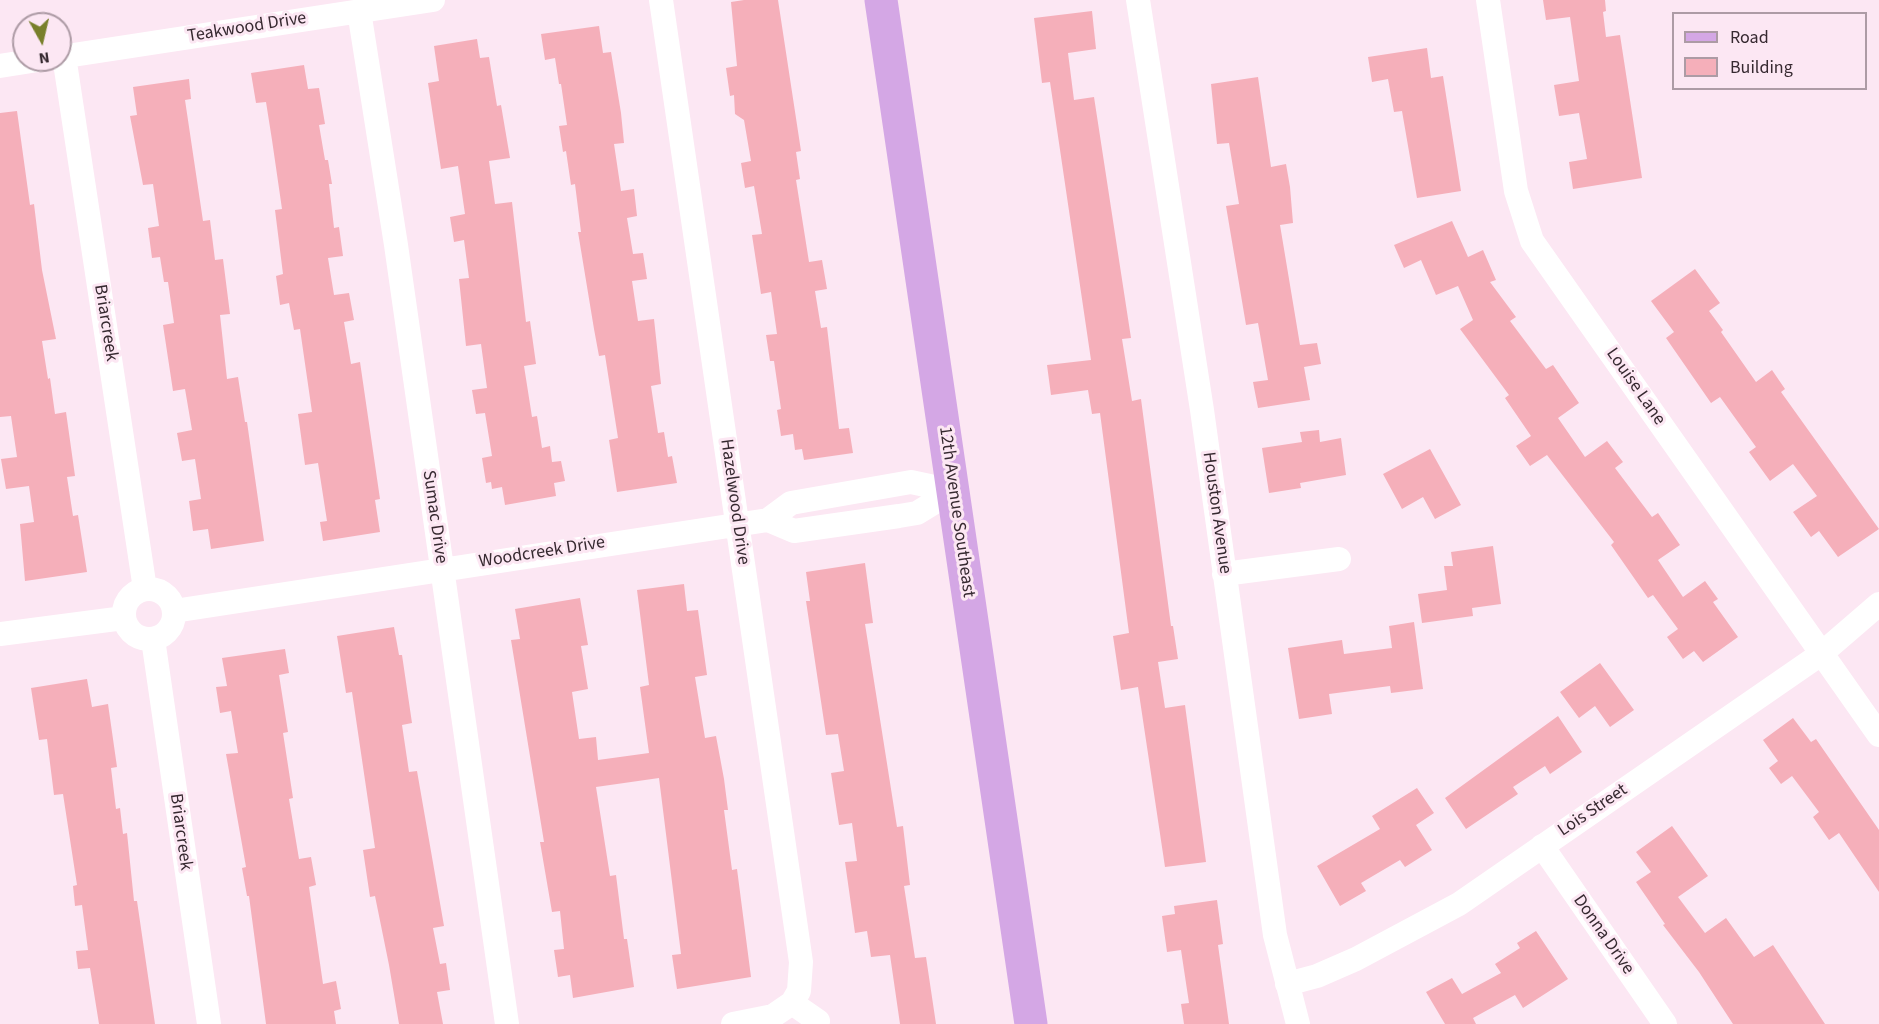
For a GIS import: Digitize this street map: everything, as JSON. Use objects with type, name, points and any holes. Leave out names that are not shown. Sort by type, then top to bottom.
[{"type":"main road","name":"12th Avenue Southeast","points":[[881,0],[1031,1024]]},
{"type":"street","name":"Teakwood Drive","points":[[72,54],[433,0]]},
{"type":"street","name":"Hazelwood Drive","points":[[661,0],[801,962],[799,991],[792,1003]]},
{"type":"street","name":"Houston Avenue","points":[[1138,0],[1202,410],[1274,924],[1298,1024]]},
{"type":"street","name":"Louise Lane","points":[[1488,0],[1516,191],[1532,241],[1879,735]]},
{"type":"street","name":"Sumac Drive","points":[[359,11],[398,257],[507,1024]]},
{"type":"street","name":"Briarcreek","points":[[64,72],[145,589]]},
{"type":"street","name":"Woodcreek Drive","points":[[174,611],[441,568],[768,520],[791,503],[911,482],[953,490]]},
{"type":"street","name":"Woodcreek Drive","points":[[768,520],[794,531],[899,516],[917,513],[953,490]]},
{"type":"street","points":[[1224,574],[1339,559]]},
{"type":"street","points":[[145,589],[157,590],[166,595],[174,611],[169,631],[153,639],[141,638],[133,633],[124,618],[125,606],[130,598],[145,589]]},
{"type":"street","name":"Lois Street","points":[[1287,984],[1317,976],[1403,935],[1459,904],[1821,654],[1879,604]]},
{"type":"street","points":[[0,634],[124,618]]},
{"type":"street","name":"Briarcreek","points":[[153,639],[209,1024]]},
{"type":"street","name":"Donna Drive","points":[[1542,846],[1665,1024]]},
{"type":"street","points":[[733,1024],[773,1016],[792,1003],[818,1020]]},
{"type":"building","points":[[778,0],[801,151],[796,152],[800,179],[796,180],[809,262],[822,260],[827,289],[815,291],[821,328],[827,327],[839,429],[849,428],[853,453],[804,460],[802,449],[795,450],[793,434],[781,436],[777,410],[781,409],[774,361],[770,361],[766,335],[777,334],[771,292],[761,294],[752,235],[762,234],[754,186],[745,188],[741,163],[751,161],[744,120],[735,114],[734,95],[730,96],[726,68],[737,66],[731,2]]},
{"type":"building","points":[[1543,0],[1605,0],[1606,11],[1603,12],[1606,37],[1620,35],[1642,178],[1573,189],[1569,162],[1587,159],[1579,113],[1559,116],[1554,85],[1579,81],[1570,17],[1546,20]]},
{"type":"building","points":[[1092,11],[1096,49],[1068,53],[1074,100],[1094,97],[1131,338],[1122,339],[1132,401],[1141,399],[1171,626],[1173,626],[1178,659],[1158,662],[1165,708],[1185,705],[1206,862],[1165,867],[1138,687],[1121,690],[1113,636],[1129,633],[1100,413],[1092,414],[1088,390],[1051,395],[1047,365],[1091,360],[1050,82],[1042,83],[1034,18]]},
{"type":"building","points":[[599,26],[603,53],[611,52],[621,113],[624,143],[614,144],[621,191],[634,189],[637,216],[627,218],[633,254],[643,253],[647,279],[632,281],[638,321],[654,319],[661,384],[651,386],[658,433],[664,432],[668,457],[672,456],[677,483],[617,492],[609,440],[618,438],[605,355],[599,356],[594,329],[578,232],[581,232],[575,184],[571,185],[566,151],[563,152],[559,126],[567,125],[561,84],[559,84],[555,58],[545,60],[541,34]]},
{"type":"building","points":[[477,39],[480,58],[489,57],[497,106],[501,105],[510,158],[489,161],[495,204],[512,202],[526,322],[530,321],[536,364],[524,366],[532,417],[537,416],[542,448],[550,446],[552,462],[561,461],[565,481],[554,483],[556,496],[505,505],[502,487],[492,489],[491,482],[486,483],[482,458],[492,456],[485,413],[476,414],[472,390],[487,388],[481,344],[466,346],[459,279],[469,278],[464,240],[454,242],[450,217],[465,214],[458,166],[441,169],[428,83],[439,81],[434,46]]},
{"type":"building","points":[[1427,48],[1431,78],[1443,76],[1461,191],[1417,198],[1402,111],[1394,112],[1388,79],[1372,82],[1368,57]]},
{"type":"building","points":[[304,65],[308,89],[319,88],[325,124],[319,125],[332,184],[329,184],[334,228],[339,227],[343,256],[328,258],[334,295],[349,293],[354,320],[344,322],[351,364],[360,362],[380,499],[375,500],[380,532],[323,541],[320,522],[327,521],[318,463],[305,465],[298,414],[312,412],[300,329],[294,330],[289,303],[280,305],[276,276],[283,274],[275,210],[282,209],[272,140],[266,102],[256,103],[251,73]]},
{"type":"building","points":[[1258,77],[1271,167],[1286,164],[1290,187],[1293,223],[1280,225],[1300,345],[1317,343],[1321,364],[1304,367],[1310,400],[1258,408],[1253,382],[1268,380],[1258,323],[1246,325],[1226,206],[1239,204],[1229,143],[1217,144],[1211,84]]},
{"type":"building","points":[[189,79],[191,99],[185,100],[203,221],[210,220],[215,260],[223,259],[230,314],[220,315],[227,379],[238,377],[245,422],[247,422],[264,541],[211,549],[208,529],[193,531],[189,501],[201,499],[195,459],[182,461],[177,433],[192,430],[185,389],[173,391],[163,325],[174,323],[168,282],[164,282],[160,257],[152,258],[148,228],[159,226],[153,184],[143,185],[130,116],[137,115],[133,87]]},
{"type":"building","points":[[17,111],[30,205],[34,204],[42,270],[56,339],[42,341],[55,414],[66,412],[75,476],[67,477],[73,516],[78,515],[87,572],[25,581],[20,524],[34,522],[29,486],[6,489],[1,459],[17,457],[11,416],[0,417],[0,113]]},
{"type":"building","points":[[1452,221],[1468,257],[1483,250],[1496,280],[1490,282],[1516,317],[1510,321],[1546,369],[1553,365],[1579,403],[1558,418],[1585,457],[1607,441],[1623,462],[1615,468],[1652,517],[1658,513],[1680,545],[1658,560],[1683,597],[1705,581],[1718,599],[1713,602],[1738,637],[1703,662],[1694,651],[1683,659],[1667,637],[1678,629],[1653,595],[1648,598],[1611,545],[1614,542],[1547,455],[1530,466],[1516,446],[1531,436],[1505,398],[1509,395],[1460,329],[1473,320],[1458,286],[1436,295],[1421,260],[1404,268],[1394,245]]},
{"type":"building","points":[[1695,269],[1720,303],[1709,311],[1756,382],[1772,370],[1785,389],[1781,392],[1879,529],[1838,557],[1819,531],[1811,537],[1793,512],[1817,496],[1793,464],[1770,481],[1749,452],[1756,447],[1720,397],[1711,403],[1666,338],[1674,332],[1651,301]]},
{"type":"building","points":[[1319,430],[1320,442],[1341,438],[1346,475],[1300,483],[1301,488],[1269,493],[1262,448],[1302,442],[1300,432]]},
{"type":"building","points":[[1430,449],[1461,505],[1435,519],[1423,497],[1402,509],[1383,474]]},
{"type":"building","points":[[1493,546],[1501,604],[1472,608],[1473,616],[1422,623],[1418,594],[1447,590],[1444,566],[1453,566],[1451,552]]},
{"type":"building","points":[[865,563],[873,623],[865,624],[897,827],[903,826],[910,885],[904,886],[915,958],[926,957],[936,1024],[900,1024],[890,955],[871,957],[867,931],[855,933],[845,862],[857,861],[852,823],[839,825],[831,773],[844,771],[838,734],[826,735],[806,601],[810,601],[806,572]]},
{"type":"building","points":[[684,584],[687,611],[698,610],[707,675],[695,677],[705,738],[716,736],[728,810],[724,810],[732,870],[737,869],[751,977],[677,989],[672,955],[681,954],[659,778],[596,787],[610,876],[616,875],[624,939],[627,939],[634,987],[573,998],[570,975],[558,977],[554,950],[564,949],[560,911],[552,912],[540,842],[544,842],[511,640],[520,639],[515,609],[580,598],[588,645],[581,646],[588,689],[572,692],[579,739],[596,737],[598,760],[649,753],[640,687],[649,685],[637,590]]},
{"type":"building","points":[[1414,622],[1423,689],[1391,693],[1390,686],[1329,694],[1332,714],[1299,719],[1288,648],[1342,640],[1344,654],[1392,648],[1389,626]]},
{"type":"building","points":[[394,627],[399,655],[402,655],[412,723],[402,725],[409,772],[417,771],[444,926],[433,928],[440,964],[446,963],[450,990],[437,992],[443,1024],[399,1024],[375,896],[370,897],[363,850],[375,848],[352,692],[346,693],[337,636]]},
{"type":"building","points":[[285,649],[289,673],[279,675],[288,732],[283,733],[293,798],[289,799],[299,859],[311,857],[316,885],[309,887],[323,984],[336,981],[341,1009],[334,1011],[336,1024],[266,1024],[249,896],[247,896],[242,868],[246,867],[226,754],[238,753],[231,711],[220,713],[216,687],[227,686],[222,658]]},
{"type":"building","points":[[1600,663],[1634,710],[1610,727],[1595,706],[1579,718],[1560,692]]},
{"type":"building","points":[[87,679],[92,707],[108,704],[117,767],[111,768],[116,809],[120,808],[123,834],[127,833],[134,901],[137,901],[155,1024],[99,1024],[90,968],[78,969],[76,951],[88,950],[82,905],[75,906],[73,886],[77,885],[63,794],[54,795],[47,739],[39,740],[31,688]]},
{"type":"building","points":[[1558,716],[1582,752],[1550,774],[1545,766],[1513,787],[1518,794],[1466,829],[1445,798]]},
{"type":"building","points":[[1793,718],[1811,742],[1816,739],[1879,830],[1879,892],[1839,833],[1829,840],[1813,817],[1819,812],[1792,776],[1781,784],[1769,768],[1778,761],[1763,740]]},
{"type":"building","points":[[1417,788],[1434,813],[1416,825],[1432,850],[1405,867],[1400,860],[1361,883],[1366,891],[1340,906],[1317,866],[1380,829],[1372,816]]},
{"type":"building","points":[[1672,826],[1708,876],[1678,897],[1705,933],[1726,918],[1754,957],[1773,945],[1825,1024],[1733,1024],[1699,972],[1663,925],[1665,924],[1636,882],[1651,872],[1636,852]]},
{"type":"building","points":[[1217,900],[1223,944],[1218,945],[1229,1024],[1184,1024],[1181,1004],[1189,1003],[1181,950],[1167,952],[1162,916],[1175,914],[1174,906]]},
{"type":"building","points":[[1536,931],[1568,979],[1523,1008],[1515,995],[1473,1018],[1476,1024],[1445,1024],[1426,992],[1452,978],[1462,994],[1501,973],[1495,964],[1520,948],[1517,943]]}]
